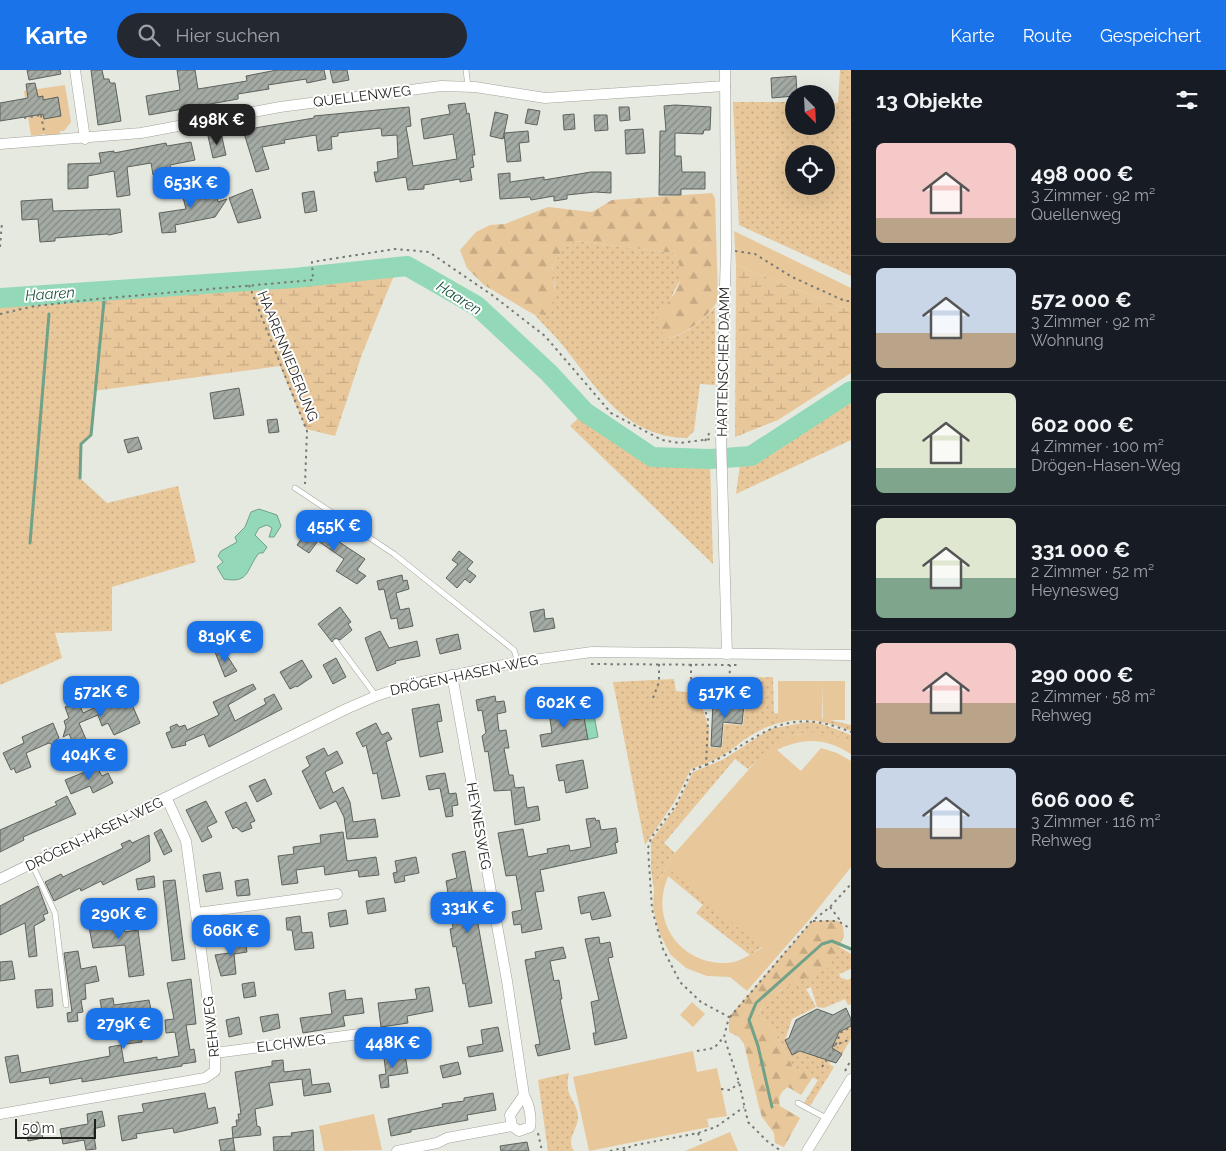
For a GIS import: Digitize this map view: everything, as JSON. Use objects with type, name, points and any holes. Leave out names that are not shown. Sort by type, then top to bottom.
[{"type":"street","points":[[75,70],[85,139]]},
{"type":"street","name":"HARTENSCHER DAMM","points":[[725,70],[726,249],[718,438],[722,471],[727,654]]},
{"type":"street","name":"QUELLENWEG","points":[[0,144],[85,139],[141,133],[280,107],[441,86],[468,87],[545,98],[725,86]]},
{"type":"street","name":"DRÖGEN-HASEN-WEG","points":[[0,879],[376,696],[412,684],[518,662],[592,652],[851,655]]},
{"type":"street","name":"HEYNESWEG","points":[[452,675],[507,981],[524,1095],[528,1103],[530,1127]]},
{"type":"street","name":"REHWEG","points":[[0,1114],[205,1078],[215,1071],[215,1053],[186,841],[167,799]]},
{"type":"street","points":[[197,913],[337,894]]},
{"type":"street","name":"ELCHWEG","points":[[215,1053],[367,1033]]},
{"type":"street","points":[[807,1151],[851,1079]]},
{"type":"street","points":[[512,1126],[511,1110],[524,1095]]},
{"type":"street","points":[[397,1151],[437,1143],[447,1138],[512,1126],[519,1131],[530,1127]]},
{"type":"lane","points":[[466,70],[468,87]]},
{"type":"lane","points":[[295,488],[401,560],[514,650],[518,662]]},
{"type":"lane","points":[[336,642],[376,696]]},
{"type":"lane","points":[[31,863],[55,913],[66,1005]]},
{"type":"lane","points":[[798,1103],[826,1118]]},
{"type":"path","points":[[24,118],[41,115],[45,141]]},
{"type":"path","points":[[0,247],[2,222]]},
{"type":"path","points":[[0,314],[35,306],[313,280],[312,262],[395,248],[429,252],[492,294],[545,336],[611,413],[662,440],[679,443],[718,438]]},
{"type":"path","points":[[729,249],[755,254],[792,277],[845,301],[851,301]]},
{"type":"path","name":"HAARENNIEDERUNG","points":[[249,285],[307,431],[305,494]]},
{"type":"path","points":[[653,698],[659,682],[659,653]]},
{"type":"path","points":[[691,654],[691,681],[700,692],[708,720],[706,764]]},
{"type":"path","points":[[727,654],[730,665],[729,703]]},
{"type":"path","points":[[700,692],[729,696]]},
{"type":"path","points":[[708,720],[712,719]]},
{"type":"path","points":[[729,1017],[701,1002],[680,982],[663,950],[652,909],[648,848],[651,838],[676,805],[692,770],[706,764],[770,727],[807,720],[824,723],[851,732]]},
{"type":"path","points":[[697,1051],[714,1048],[724,1037],[729,1017],[811,922],[830,907],[851,884]]},
{"type":"path","points":[[830,907],[839,919],[838,921]]},
{"type":"path","points":[[811,922],[838,921],[851,929]]},
{"type":"path","points":[[822,1066],[834,1047],[840,1032],[851,1027]]},
{"type":"path","points":[[724,1037],[739,1082],[748,1122],[767,1141],[782,1151]]},
{"type":"path","points":[[834,1047],[851,1039]]},
{"type":"path","points":[[720,1089],[731,1090],[739,1082]]},
{"type":"path","points":[[610,1151],[698,1133],[716,1127],[744,1107]]},
{"type":"path","points":[[530,1127],[539,1134],[542,1151]]},
{"type":"path","points":[[698,1133],[701,1141]]},
{"type":"path","points":[[623,1151],[631,1146]]},
{"type":"green space","points":[[840,70],[851,70],[851,276],[739,225],[733,102],[785,102],[785,135],[835,135],[835,103],[838,103]]},
{"type":"green space","points":[[65,85],[71,122],[64,131],[60,131],[60,136],[46,138],[45,134],[31,136],[28,117],[43,114],[44,119],[61,116],[58,98],[43,100],[42,96],[25,98],[24,91]]},
{"type":"green space","points":[[712,193],[715,198],[718,299],[703,319],[679,335],[671,337],[664,338],[657,317],[678,287],[680,279],[679,263],[674,253],[575,241],[563,249],[552,266],[554,297],[548,315],[533,314],[484,285],[467,268],[460,250],[476,232],[490,225],[505,224],[548,207],[592,212],[612,200]]},
{"type":"green space","points":[[734,231],[851,288],[851,311],[736,265]]},
{"type":"green space","points":[[575,241],[674,253],[679,262],[682,278],[674,291],[670,304],[664,338],[685,332],[715,307],[715,385],[700,384],[694,431],[687,438],[665,435],[645,429],[628,419],[599,391],[560,342],[534,314],[548,315],[555,286],[552,266],[563,249]]},
{"type":"green space","points":[[736,265],[851,311],[851,373],[778,420],[735,437]]},
{"type":"green space","points":[[397,268],[362,354],[335,436],[306,429],[280,366],[93,391],[104,298],[35,306],[0,314],[0,298]]},
{"type":"green space","points":[[104,298],[93,391],[91,435],[81,444],[80,478],[107,503],[178,486],[196,562],[112,587],[112,631],[55,633],[62,658],[0,685],[0,314],[35,306]]},
{"type":"green space","points":[[851,399],[851,440],[736,494],[740,464],[766,456]]},
{"type":"green space","points":[[585,412],[652,457],[710,459],[713,564],[570,426]]},
{"type":"green space","points":[[773,677],[774,713],[813,716],[851,725],[851,731],[827,723],[803,720],[779,723],[755,733],[719,757],[691,769],[675,801],[645,845],[613,682],[674,679],[676,691],[698,693],[709,729],[709,747],[722,748],[724,724],[743,725],[748,678]]},
{"type":"green space","points":[[778,681],[845,681],[845,720],[823,720],[823,682],[822,720],[778,719]]},
{"type":"green space","points":[[807,722],[822,724],[851,735],[851,744],[820,733],[807,733],[783,740],[760,757],[748,769],[735,759],[664,843],[675,853],[654,889],[651,869],[651,841],[676,807],[693,772],[724,759],[770,729]]},
{"type":"green space","points":[[811,732],[833,735],[851,744],[851,754],[833,745],[815,741],[796,743],[777,750],[801,771],[821,748],[837,753],[851,761],[851,867],[809,920],[747,991],[730,977],[707,976],[686,968],[670,954],[659,932],[653,907],[654,889],[675,853],[766,750],[785,737]],"holes":[[[671,871],[762,948],[738,961],[717,963],[693,955],[682,947],[666,925],[663,912],[665,885]]]},
{"type":"green space","points":[[671,870],[762,947],[750,955],[696,913],[703,905],[668,876]]},
{"type":"green space","points":[[838,921],[843,926],[844,936],[829,967],[780,990],[761,1008],[758,1014],[773,1030],[793,1067],[813,1077],[801,1095],[788,1087],[780,1095],[780,1106],[800,1118],[784,1147],[775,1143],[774,1133],[762,1117],[744,1044],[739,1037],[729,1032],[729,1017],[811,922]]},
{"type":"green space","points":[[838,946],[851,954],[851,969],[839,974],[841,978],[848,980],[851,978],[851,1004],[848,1005],[845,999],[824,1008],[817,1007],[811,987],[806,989],[816,1007],[792,1019],[785,1040],[792,1054],[801,1052],[819,1057],[831,1051],[839,1032],[851,1026],[851,1039],[842,1054],[837,1051],[829,1064],[834,1067],[810,1106],[804,1103],[818,1080],[793,1067],[773,1030],[758,1014],[764,1005],[779,991],[829,967]]},
{"type":"green space","points":[[692,1002],[705,1014],[693,1027],[680,1015]]},
{"type":"green space","points":[[693,1051],[697,1072],[717,1068],[727,1116],[707,1119],[709,1127],[589,1151],[573,1077]]},
{"type":"green space","points":[[569,1073],[569,1093],[576,1107],[578,1118],[571,1138],[574,1151],[548,1151],[538,1080]]},
{"type":"green space","points":[[374,1114],[382,1150],[324,1151],[319,1126]]},
{"type":"green space","points":[[730,1132],[738,1151],[685,1151]]},
{"type":"shaded area","points":[[259,509],[277,515],[281,526],[274,537],[269,537],[272,528],[267,525],[259,528],[255,535],[267,547],[263,553],[259,553],[243,577],[232,580],[224,579],[217,567],[223,562],[218,556],[221,551],[237,542],[235,537],[245,527],[251,512]]},
{"type":"shaded area","points":[[592,705],[598,737],[586,740],[582,707]]},
{"type":"building","points":[[27,70],[60,70],[61,74],[29,80]]},
{"type":"building","points":[[91,70],[102,70],[104,79],[109,79],[110,83],[115,83],[121,121],[98,125]]},
{"type":"building","points":[[177,70],[195,70],[198,89],[247,81],[246,76],[277,70],[324,70],[326,79],[307,83],[306,79],[268,85],[269,89],[238,94],[238,99],[149,115],[146,96],[180,90]]},
{"type":"building","points":[[330,70],[347,70],[349,80],[333,83]]},
{"type":"building","points":[[796,76],[796,85],[785,85],[785,97],[772,98],[771,78]]},
{"type":"building","points":[[35,83],[38,97],[43,96],[43,100],[58,97],[61,116],[44,119],[43,114],[0,121],[0,103],[28,98],[26,84]]},
{"type":"building","points":[[465,103],[467,114],[469,113],[475,155],[472,155],[474,167],[470,168],[472,180],[460,182],[460,179],[424,185],[424,189],[408,190],[406,177],[376,182],[374,172],[378,172],[377,162],[398,158],[397,135],[382,136],[381,128],[338,133],[338,136],[331,137],[332,149],[318,151],[316,135],[284,140],[285,143],[262,147],[269,169],[256,172],[243,130],[314,118],[314,116],[409,107],[411,126],[406,127],[413,166],[457,159],[453,134],[424,139],[421,119],[450,114],[448,105]]},
{"type":"building","points":[[664,106],[711,107],[710,130],[704,130],[703,134],[675,133],[675,156],[681,156],[682,172],[705,172],[705,189],[681,189],[681,195],[659,195],[660,131],[666,131]]},
{"type":"building","points":[[619,107],[629,107],[630,120],[620,121]]},
{"type":"building","points":[[528,109],[540,111],[537,125],[525,123]]},
{"type":"building","points":[[495,112],[508,115],[503,139],[490,136]]},
{"type":"building","points":[[574,114],[575,129],[564,130],[563,115]]},
{"type":"building","points":[[594,115],[607,115],[608,130],[595,131]]},
{"type":"building","points":[[643,129],[645,153],[626,154],[625,130]]},
{"type":"building","points":[[528,131],[529,142],[519,143],[521,161],[507,162],[504,133]]},
{"type":"building","points":[[221,133],[226,155],[213,158],[208,136]]},
{"type":"building","points":[[191,142],[195,160],[170,165],[171,171],[153,175],[151,163],[127,167],[130,195],[117,197],[114,171],[88,176],[88,188],[68,189],[68,164],[101,163],[99,153],[114,151],[114,153],[166,143],[167,146]]},
{"type":"building","points":[[591,172],[611,172],[611,193],[595,192],[567,195],[567,199],[554,201],[554,196],[531,200],[530,197],[500,199],[498,174],[510,173],[510,182],[544,177],[544,180]]},
{"type":"building","points":[[201,182],[204,199],[217,197],[218,202],[227,199],[215,217],[175,225],[176,232],[162,233],[159,213],[186,209],[180,186]]},
{"type":"building","points":[[252,189],[261,218],[238,223],[229,198]]},
{"type":"building","points":[[314,191],[317,211],[305,213],[302,193]]},
{"type":"building","points":[[52,199],[53,211],[120,209],[122,232],[109,235],[55,238],[55,241],[40,242],[38,219],[22,220],[21,201]]},
{"type":"building","points":[[239,388],[244,415],[214,419],[210,393]]},
{"type":"building","points":[[277,419],[279,432],[269,433],[267,420]]},
{"type":"building","points":[[138,437],[142,449],[128,453],[124,440]]},
{"type":"building","points":[[314,521],[326,529],[324,532],[365,559],[357,570],[366,576],[357,584],[336,571],[344,559],[318,541],[309,553],[297,545]]},
{"type":"building","points":[[459,551],[473,562],[467,569],[476,576],[470,583],[465,579],[457,588],[446,578],[458,564],[452,560]]},
{"type":"building","points":[[402,575],[403,581],[407,580],[409,589],[396,593],[400,610],[409,608],[413,626],[399,629],[397,618],[391,619],[384,589],[379,590],[377,581]]},
{"type":"building","points":[[340,607],[351,622],[348,624],[352,630],[340,640],[335,638],[332,642],[318,624]]},
{"type":"building","points":[[544,609],[545,619],[553,618],[555,628],[534,632],[530,612]]},
{"type":"building","points":[[380,631],[389,648],[417,641],[420,656],[395,661],[396,663],[377,671],[365,638]]},
{"type":"building","points":[[458,634],[461,649],[440,654],[436,639]]},
{"type":"building","points":[[222,648],[237,671],[225,677],[215,652]]},
{"type":"building","points":[[336,658],[346,677],[333,684],[323,665]]},
{"type":"building","points":[[302,660],[312,677],[297,687],[290,689],[280,672]]},
{"type":"building","points":[[253,684],[256,689],[228,705],[235,721],[266,704],[264,699],[274,694],[282,709],[209,747],[204,734],[185,742],[186,745],[172,748],[166,733],[171,731],[170,727],[177,724],[179,727],[185,725],[187,730],[219,715],[213,702]]},
{"type":"building","points":[[127,693],[140,723],[114,735],[108,723],[102,726],[98,715],[79,723],[88,744],[76,749],[69,734],[63,737],[66,727],[64,721],[69,718],[65,707],[78,701],[83,713]]},
{"type":"building","points":[[495,696],[496,702],[504,701],[506,712],[497,714],[499,731],[506,730],[509,748],[504,748],[509,775],[513,775],[515,788],[524,787],[527,808],[538,806],[540,820],[515,825],[511,790],[494,791],[488,751],[485,752],[482,736],[486,733],[482,710],[478,711],[476,700]]},
{"type":"building","points":[[713,702],[744,704],[742,724],[723,722],[721,747],[711,746]]},
{"type":"building","points":[[439,704],[442,721],[437,722],[443,752],[420,757],[412,709]]},
{"type":"building","points":[[572,709],[574,720],[584,718],[588,739],[542,747],[540,735],[552,733],[549,712]]},
{"type":"building","points":[[53,723],[59,738],[54,741],[53,745],[49,743],[26,753],[31,767],[16,773],[14,768],[11,770],[3,753],[24,743],[22,737]]},
{"type":"building","points":[[376,723],[382,735],[388,732],[392,739],[386,742],[400,796],[382,799],[377,773],[373,774],[366,745],[363,747],[356,733]]},
{"type":"building","points":[[324,748],[328,756],[337,751],[343,763],[325,772],[333,793],[343,787],[350,802],[353,822],[375,819],[378,837],[347,839],[344,817],[336,801],[320,809],[302,771],[310,766],[306,757]]},
{"type":"building","points":[[583,760],[588,788],[566,793],[564,780],[559,781],[556,765]]},
{"type":"building","points":[[97,767],[102,776],[108,773],[113,783],[93,793],[90,786],[71,794],[65,780]]},
{"type":"building","points":[[445,773],[449,794],[456,793],[458,805],[452,806],[453,816],[446,817],[440,788],[429,790],[426,776]]},
{"type":"building","points":[[265,779],[272,794],[257,802],[249,786]]},
{"type":"building","points":[[67,796],[76,814],[23,837],[24,840],[0,852],[0,830],[57,805],[55,802]]},
{"type":"building","points":[[206,801],[217,822],[207,827],[212,837],[202,842],[186,810]]},
{"type":"building","points":[[246,802],[255,821],[250,823],[252,828],[242,832],[236,827],[233,829],[225,812]]},
{"type":"building","points":[[595,818],[596,821],[599,820],[601,830],[616,828],[618,842],[615,843],[617,853],[540,870],[544,891],[535,892],[542,929],[522,933],[521,924],[514,925],[512,912],[522,910],[516,875],[506,876],[498,833],[523,829],[528,857],[548,853],[547,849],[569,845],[570,851],[591,847],[586,819]]},
{"type":"building","points":[[161,829],[172,851],[164,855],[154,833]]},
{"type":"building","points":[[343,832],[347,861],[376,857],[379,875],[359,877],[358,870],[325,875],[324,866],[296,870],[298,883],[282,885],[278,856],[294,854],[293,847],[321,843],[320,835]]},
{"type":"building","points":[[149,835],[150,861],[103,885],[101,881],[81,891],[80,888],[54,901],[45,882],[61,874],[63,877],[123,848],[121,844],[130,840],[132,843]]},
{"type":"building","points":[[465,851],[492,1003],[469,1007],[456,946],[453,947],[450,929],[453,928],[446,881],[457,878],[452,854]]},
{"type":"building","points":[[416,857],[419,873],[404,876],[405,881],[395,883],[393,873],[397,872],[395,861]]},
{"type":"building","points":[[220,872],[223,889],[206,892],[203,875]]},
{"type":"building","points":[[154,876],[155,887],[138,890],[136,879]]},
{"type":"building","points":[[248,879],[250,895],[237,896],[235,881]]},
{"type":"building","points":[[175,880],[185,959],[172,961],[163,881]]},
{"type":"building","points":[[38,886],[48,913],[43,915],[45,920],[34,926],[37,956],[29,957],[25,923],[0,935],[0,906]]},
{"type":"building","points":[[604,892],[611,916],[592,920],[590,912],[581,914],[578,897]]},
{"type":"building","points":[[384,898],[386,911],[368,914],[366,901]]},
{"type":"building","points":[[114,905],[125,932],[138,930],[144,975],[129,977],[125,945],[93,948],[89,927],[105,924],[102,909]]},
{"type":"building","points":[[346,910],[348,924],[330,927],[328,913]]},
{"type":"building","points":[[300,916],[302,933],[312,932],[314,948],[295,950],[292,930],[287,930],[286,918]]},
{"type":"building","points":[[263,924],[265,937],[251,939],[249,926]]},
{"type":"building","points":[[599,937],[600,944],[610,942],[613,957],[608,958],[627,1038],[595,1045],[593,1033],[596,1033],[591,1002],[599,1000],[585,939]]},
{"type":"building","points":[[245,939],[247,952],[234,954],[236,974],[221,976],[215,955],[229,953],[227,942]]},
{"type":"building","points":[[563,947],[566,958],[550,961],[554,981],[559,980],[562,999],[560,999],[570,1049],[538,1056],[535,1045],[540,1044],[525,960],[536,958],[535,952]]},
{"type":"building","points":[[78,951],[81,969],[96,966],[99,981],[85,984],[86,999],[81,1000],[83,1012],[77,1013],[78,1021],[68,1022],[67,1013],[72,1012],[64,953]]},
{"type":"building","points":[[12,961],[15,979],[0,981],[0,962]]},
{"type":"building","points":[[191,979],[196,1024],[186,1025],[190,1050],[194,1049],[196,1062],[182,1064],[182,1066],[82,1082],[82,1078],[50,1084],[49,1077],[10,1083],[5,1057],[18,1055],[21,1073],[110,1056],[109,1047],[121,1045],[124,1063],[157,1057],[157,1060],[179,1056],[175,1032],[166,1033],[165,1020],[174,1019],[167,983]]},
{"type":"building","points":[[254,982],[256,996],[244,998],[242,984]]},
{"type":"building","points":[[429,987],[433,1011],[407,1016],[408,1023],[381,1027],[378,1003],[417,999],[415,989]]},
{"type":"building","points":[[52,989],[53,1006],[37,1008],[35,990]]},
{"type":"building","points":[[345,990],[346,1000],[362,998],[364,1013],[343,1016],[345,1026],[303,1033],[300,1018],[332,1014],[329,993]]},
{"type":"building","points":[[113,998],[114,1005],[149,1000],[154,1024],[140,1027],[142,1042],[126,1044],[124,1026],[105,1029],[100,1000]]},
{"type":"building","points":[[846,1008],[851,1019],[851,1026],[839,1032],[832,1048],[842,1054],[836,1063],[800,1051],[792,1055],[785,1040],[789,1038],[796,1020],[817,1009],[833,1015]]},
{"type":"building","points":[[278,1014],[280,1028],[263,1032],[260,1017]]},
{"type":"building","points":[[239,1017],[242,1034],[229,1037],[226,1020]]},
{"type":"building","points":[[498,1027],[503,1051],[469,1057],[467,1047],[483,1044],[481,1030]]},
{"type":"building","points":[[405,1054],[408,1073],[388,1076],[389,1087],[381,1088],[379,1075],[386,1074],[384,1058]]},
{"type":"building","points":[[283,1060],[284,1072],[310,1069],[312,1085],[329,1083],[331,1092],[304,1096],[302,1079],[269,1083],[273,1105],[255,1109],[257,1126],[260,1127],[261,1135],[233,1138],[232,1127],[237,1126],[238,1114],[241,1114],[235,1072],[272,1066],[272,1061]]},
{"type":"building","points":[[458,1062],[461,1074],[443,1078],[440,1066]]},
{"type":"building","points":[[205,1093],[208,1109],[215,1107],[218,1123],[174,1133],[173,1128],[136,1134],[137,1138],[122,1141],[118,1116],[144,1112],[142,1104]]},
{"type":"building","points":[[493,1093],[496,1110],[467,1115],[468,1120],[411,1130],[411,1132],[391,1136],[388,1119],[443,1107],[442,1104],[464,1101],[464,1098]]},
{"type":"building","points":[[102,1111],[105,1126],[93,1129],[96,1149],[86,1150],[84,1140],[63,1144],[60,1129],[88,1124],[87,1114]]},
{"type":"building","points":[[38,1122],[43,1138],[28,1141],[25,1124]]},
{"type":"building","points":[[313,1130],[314,1151],[274,1151],[273,1137],[292,1136],[291,1133]]},
{"type":"building","points":[[233,1138],[235,1151],[221,1151],[219,1140]]},
{"type":"building","points":[[527,1142],[529,1151],[501,1151],[500,1146]]},
{"type":"waterway","name":"Haaren","points":[[0,298],[294,278],[407,266],[477,306],[549,373],[585,412],[652,457],[710,459],[751,456],[851,391]]},
{"type":"waterway","points":[[80,478],[81,444],[91,435],[104,301]]},
{"type":"waterway","points":[[30,543],[49,314]]},
{"type":"waterway","points":[[772,1107],[758,1046],[749,1020],[756,1003],[822,944],[832,941],[851,949]]}]
